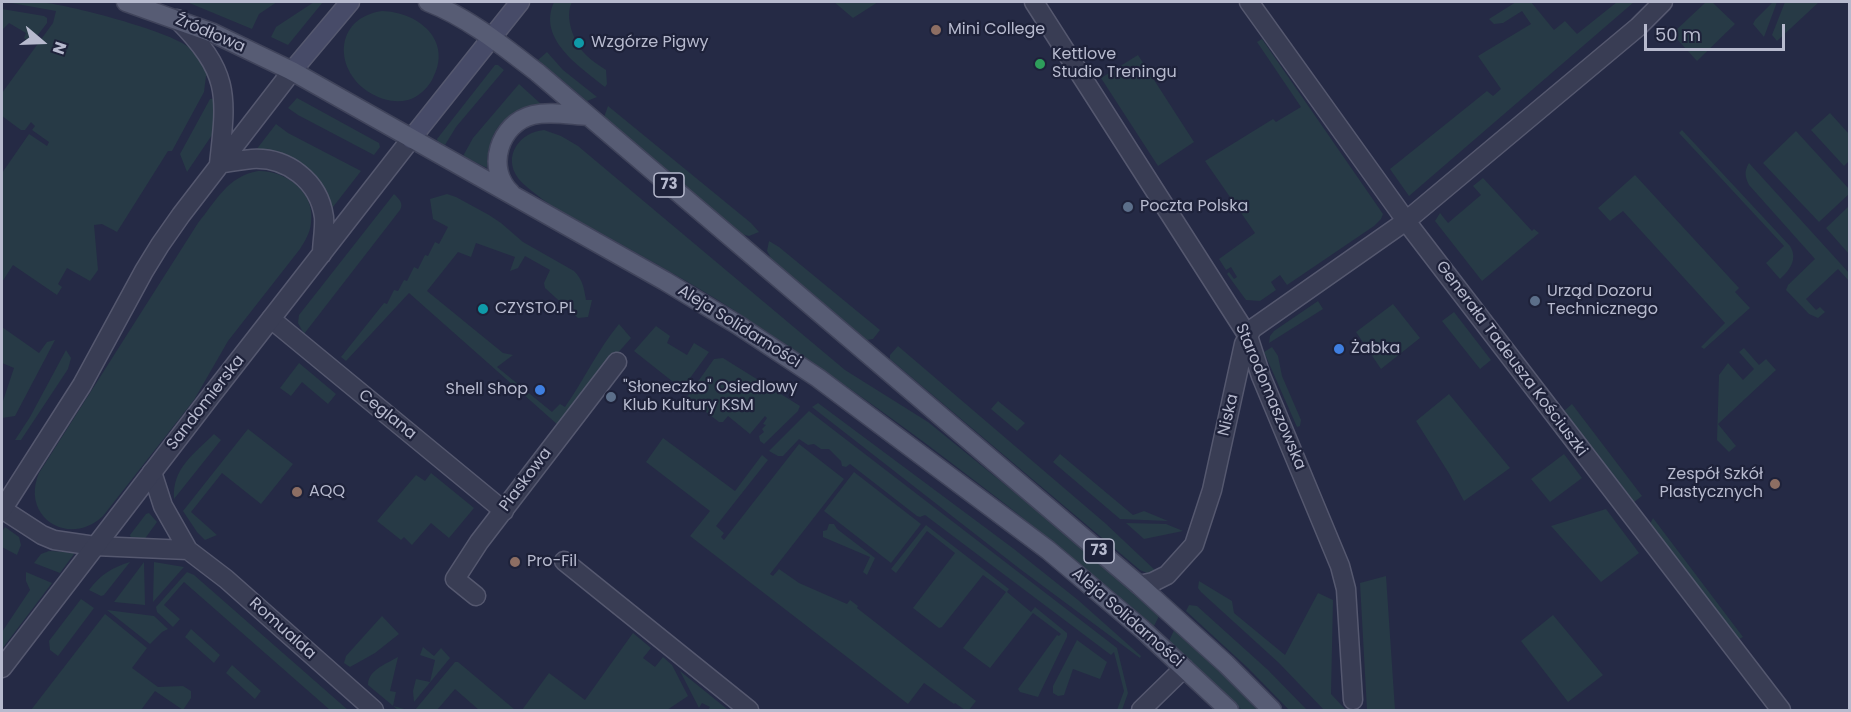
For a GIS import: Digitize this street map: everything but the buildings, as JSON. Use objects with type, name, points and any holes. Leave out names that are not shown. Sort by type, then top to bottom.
[{"type":"main road","name":"Źródłowa","points":[[126,2],[177,19],[292,71]]},
{"type":"main road","points":[[292,71],[350,2]]},
{"type":"main road","name":"73","points":[[428,2],[465,20],[491,37]]},
{"type":"main road","points":[[411,139],[520,2]]},
{"type":"main road","name":"Aleja Solidarności","points":[[491,37],[588,116],[1139,585],[1226,664],[1272,711]]},
{"type":"main road","name":"Aleja Solidarności","points":[[292,71],[693,298],[818,378],[1048,550],[1100,592],[1229,711]]},
{"type":"main road","points":[[513,195],[501,181],[498,167],[500,145],[509,129],[522,119],[538,114],[588,116]]},
{"type":"street","name":"Starodomaszowska","points":[[1034,2],[1248,336],[1262,376],[1340,566],[1346,589],[1353,700]]},
{"type":"street","name":"Generała Tadeusza Kościuszki","points":[[1249,2],[1406,221],[1780,711]]},
{"type":"street","points":[[1248,336],[1262,321],[1406,221],[1638,27],[1663,2]]},
{"type":"street","points":[[177,19],[208,56],[221,83],[224,111],[219,164]]},
{"type":"street","points":[[188,550],[95,546],[54,540],[42,535],[2,509],[82,385],[144,271],[181,215],[292,71]]},
{"type":"street","name":"Sandomierska","points":[[2,668],[411,139]]},
{"type":"street","points":[[219,164],[253,159],[270,160],[298,172],[310,183],[321,202],[324,219],[322,254]]},
{"type":"street","name":"Ceglana","points":[[271,319],[504,510]]},
{"type":"street","name":"Niska","points":[[1139,585],[1154,582],[1167,575],[1194,545],[1212,490],[1248,336]]},
{"type":"street","name":"Piaskowa","points":[[476,597],[455,579],[476,546],[617,362]]},
{"type":"street","name":"Romualda","points":[[152,472],[163,506],[188,550],[226,579],[374,711]]},
{"type":"street","points":[[564,561],[749,711]]},
{"type":"street","points":[[1140,711],[1184,668]]},
{"type":"shaded area","points":[[35,1],[53,4],[118,19],[162,34],[194,51],[211,78],[206,76],[204,92],[172,151],[168,151],[117,232],[102,224],[94,225],[98,270],[90,281],[67,268],[58,284],[62,287],[57,295],[13,265],[2,282],[2,173],[29,134],[47,146],[49,142],[32,130],[35,126],[31,122],[25,130],[21,130],[2,116],[2,93],[53,23],[56,11],[6,2]]},
{"type":"shaded area","points":[[187,2],[277,2],[259,14],[252,29]]},
{"type":"shaded area","points":[[314,2],[323,2],[288,45],[271,37],[276,27]]},
{"type":"shaded area","points":[[554,2],[572,2],[569,15],[571,30],[586,55],[606,70],[607,84],[605,87],[573,61],[556,40],[551,28],[550,15]]},
{"type":"shaded area","points":[[834,2],[878,2],[853,18]]},
{"type":"shaded area","points":[[1516,2],[1531,2],[1554,30],[1565,21],[1577,34],[1617,2],[1634,2],[1409,196],[1390,169],[1487,91],[1493,96],[1501,89],[1478,56],[1531,24],[1522,11],[1503,23],[1494,24],[1489,19]]},
{"type":"shaded area","points":[[1706,2],[1712,2],[1735,24],[1697,61],[1676,38],[1674,32]]},
{"type":"shaded area","points":[[1773,2],[1777,2],[1764,37],[1753,24]]},
{"type":"shaded area","points":[[1785,2],[1819,2],[1777,41],[1772,35]]},
{"type":"shaded area","points":[[2,9],[44,16],[47,18],[47,23],[31,44],[24,38],[26,33],[9,23],[2,30]]},
{"type":"shaded area","points":[[382,11],[409,17],[420,23],[436,41],[439,53],[438,66],[432,80],[422,92],[408,100],[389,100],[372,94],[350,73],[345,60],[344,47],[347,35],[354,24],[366,16]]},
{"type":"shaded area","points":[[1262,39],[1383,214],[1374,226],[1287,285],[1280,275],[1271,282],[1276,290],[1260,301],[1246,300],[1227,274],[1229,272],[1234,279],[1237,277],[1231,267],[1226,270],[1219,259],[1255,233],[1205,161],[1273,119],[1276,122],[1301,107],[1257,42]]},
{"type":"shaded area","points":[[547,52],[563,70],[597,97],[587,101],[538,60]]},
{"type":"shaded area","points":[[1138,55],[1194,142],[1158,166],[1101,78]]},
{"type":"shaded area","points":[[495,65],[504,70],[456,127],[445,145],[438,142],[437,139]]},
{"type":"shaded area","points":[[519,84],[541,104],[515,113],[501,123],[492,138],[487,168],[463,156],[473,138]]},
{"type":"shaded area","points":[[217,98],[212,135],[187,172],[180,154],[210,99]]},
{"type":"shaded area","points":[[297,98],[379,143],[380,147],[374,155],[298,115],[288,108]]},
{"type":"shaded area","points":[[608,106],[759,232],[749,236],[741,234],[604,117]]},
{"type":"shaded area","points":[[1830,113],[1849,134],[1849,161],[1844,166],[1811,130]]},
{"type":"shaded area","points":[[276,124],[288,133],[361,171],[333,207],[320,183],[304,165],[282,154],[256,150]]},
{"type":"shaded area","points":[[544,130],[561,136],[578,146],[845,370],[928,422],[1051,522],[1160,614],[1154,626],[1003,502],[846,386],[721,302],[556,208],[529,189],[518,178],[514,170],[513,154],[521,140]]},
{"type":"shaded area","points":[[1682,130],[1790,246],[1793,255],[1792,264],[1780,279],[1766,263],[1784,246],[1679,133]]},
{"type":"shaded area","points":[[1796,131],[1849,189],[1849,194],[1819,222],[1763,163]]},
{"type":"shaded area","points":[[1749,163],[1849,273],[1849,281],[1838,269],[1806,299],[1816,310],[1820,307],[1825,312],[1818,318],[1809,314],[1786,290],[1788,285],[1815,259],[1749,185],[1746,169]]},
{"type":"shaded area","points":[[258,171],[278,174],[288,179],[304,193],[311,212],[310,227],[304,243],[228,341],[194,400],[103,516],[90,525],[76,529],[63,528],[51,523],[36,503],[35,489],[39,473],[198,223],[231,184],[238,178]]},
{"type":"shaded area","points":[[1635,175],[1739,288],[1735,292],[1750,308],[1704,349],[1701,347],[1725,323],[1623,211],[1610,221],[1598,208]]},
{"type":"shaded area","points":[[1483,178],[1532,231],[1534,229],[1539,233],[1482,281],[1435,221],[1440,213],[1448,223],[1481,195],[1473,186]]},
{"type":"shaded area","points":[[394,194],[401,203],[400,210],[304,334],[298,323],[299,315]]},
{"type":"shaded area","points":[[447,194],[489,215],[523,242],[574,271],[584,288],[586,300],[592,300],[588,317],[578,318],[545,288],[544,283],[550,270],[525,256],[518,268],[510,271],[515,257],[476,243],[471,257],[458,252],[427,291],[503,353],[513,355],[497,367],[552,412],[560,404],[565,407],[619,324],[631,338],[558,425],[409,293],[346,361],[341,357],[384,303],[387,304],[394,290],[398,291],[404,280],[407,281],[414,267],[418,269],[435,242],[439,244],[448,227],[433,219],[430,199]]},
{"type":"shaded area","points":[[1849,206],[1849,254],[1826,228]]},
{"type":"shaded area","points":[[769,241],[880,330],[873,339],[867,340],[772,260],[767,251]]},
{"type":"shaded area","points":[[1318,301],[1323,309],[1269,343],[1274,331]]},
{"type":"shaded area","points":[[1393,304],[1420,338],[1381,369],[1356,332]]},
{"type":"shaded area","points":[[1454,312],[1491,360],[1480,369],[1442,321]]},
{"type":"shaded area","points":[[656,326],[670,336],[667,343],[687,355],[694,343],[709,352],[682,389],[634,351]]},
{"type":"shaded area","points":[[2,327],[39,353],[47,342],[55,340],[15,416],[2,418],[2,404],[14,368],[2,363]]},
{"type":"shaded area","points":[[898,346],[1105,523],[1158,573],[1149,574],[1140,570],[890,359],[890,355]]},
{"type":"shaded area","points":[[1272,347],[1278,356],[1282,376],[1301,420],[1300,426],[1297,427],[1264,352]]},
{"type":"shaded area","points":[[1744,348],[1759,365],[1766,359],[1776,370],[1718,424],[1736,446],[1729,452],[1717,440],[1719,375],[1728,363],[1743,380],[1754,369],[1739,352]]},
{"type":"shaded area","points":[[66,350],[71,358],[68,369],[21,440],[15,440],[30,417]]},
{"type":"shaded area","points":[[723,358],[800,406],[798,411],[764,444],[760,441],[759,436],[764,432],[762,429],[766,425],[763,424],[767,418],[765,416],[750,434],[728,416],[723,422],[719,422],[693,402],[691,404],[687,397],[714,359]]},
{"type":"shaded area","points":[[299,363],[336,394],[328,404],[302,382],[291,396],[280,388]]},
{"type":"shaded area","points":[[1449,394],[1510,468],[1464,501],[1416,421]]},
{"type":"shaded area","points":[[998,401],[1025,423],[1017,431],[991,409]]},
{"type":"shaded area","points":[[818,403],[1014,549],[1078,600],[1141,656],[1140,658],[1020,569],[812,407]]},
{"type":"shaded area","points":[[1572,404],[1642,496],[1634,502],[1564,411]]},
{"type":"shaded area","points":[[809,411],[1117,648],[1128,693],[1122,710],[1117,710],[1124,691],[1114,652],[1111,655],[925,515],[917,516],[850,464],[846,467],[842,466],[841,461],[829,449],[821,449],[814,444],[808,445],[799,439],[783,456],[769,451]]},
{"type":"shaded area","points":[[248,429],[293,464],[261,504],[222,473],[191,512],[217,535],[205,540],[183,511]]},
{"type":"shaded area","points":[[214,434],[221,440],[174,499],[174,488],[181,470],[192,455]]},
{"type":"shaded area","points":[[663,438],[735,491],[762,455],[768,460],[716,526],[724,533],[721,537],[724,540],[799,444],[844,479],[770,574],[773,576],[779,569],[799,583],[847,604],[850,600],[858,606],[857,608],[976,701],[969,710],[954,704],[924,683],[908,704],[690,536],[710,511],[646,462]]},
{"type":"shaded area","points":[[1060,454],[1133,515],[1144,511],[1168,521],[1120,519],[1053,462]]},
{"type":"shaded area","points":[[1564,454],[1582,478],[1550,502],[1531,479]]},
{"type":"shaded area","points":[[854,472],[921,524],[891,563],[824,511]]},
{"type":"shaded area","points":[[431,473],[474,508],[449,538],[431,523],[412,545],[404,537],[401,540],[377,521],[416,475],[425,481]]},
{"type":"shaded area","points":[[1606,509],[1639,553],[1601,582],[1551,526]]},
{"type":"shaded area","points":[[149,513],[157,522],[144,540],[131,538],[130,535]]},
{"type":"shaded area","points":[[1653,518],[1743,637],[1739,639],[1650,524]]},
{"type":"shaded area","points":[[1126,523],[1166,524],[1183,531],[1144,539]]},
{"type":"shaded area","points":[[829,524],[834,524],[837,529],[875,558],[867,575],[863,572],[870,557],[823,537],[823,531],[827,530]]},
{"type":"shaded area","points":[[926,525],[1009,589],[1007,592],[1031,612],[1035,607],[1067,633],[1038,697],[1020,692],[1018,689],[1057,635],[1061,634],[1033,613],[990,668],[963,648],[1006,592],[983,575],[942,627],[939,628],[913,608],[955,553],[927,531],[896,573],[891,569]]},
{"type":"shaded area","points":[[5,527],[19,537],[21,545],[17,555],[2,547],[2,532]]},
{"type":"shaded area","points":[[49,551],[74,554],[60,573],[34,563],[41,554]]},
{"type":"shaded area","points":[[130,562],[104,595],[101,596],[89,590],[107,572]]},
{"type":"shaded area","points":[[144,562],[145,605],[114,602]]},
{"type":"shaded area","points":[[154,562],[184,567],[153,602]]},
{"type":"shaded area","points":[[26,572],[52,583],[2,649],[2,632],[30,590],[26,581]]},
{"type":"shaded area","points":[[187,572],[194,575],[348,710],[330,710],[184,582],[164,605],[180,619],[173,627],[157,612],[156,607]]},
{"type":"shaded area","points":[[1386,576],[1395,710],[1367,710],[1360,583]]},
{"type":"shaded area","points":[[1199,581],[1232,601],[1234,613],[1285,655],[1318,593],[1333,600],[1331,694],[1346,710],[1324,710],[1279,663],[1201,592],[1198,588]]},
{"type":"shaded area","points":[[81,599],[94,608],[58,656],[50,650],[49,641]]},
{"type":"shaded area","points":[[1189,605],[1197,606],[1268,670],[1307,710],[1289,710],[1248,668],[1186,611]]},
{"type":"shaded area","points":[[107,610],[154,616],[168,629],[150,644]]},
{"type":"shaded area","points":[[105,614],[147,648],[132,668],[158,687],[183,686],[191,691],[191,698],[183,710],[155,691],[141,710],[31,710]]},
{"type":"shaded area","points":[[1553,615],[1603,675],[1568,702],[1521,641]]},
{"type":"shaded area","points":[[382,616],[399,634],[375,653],[350,667],[344,663],[346,656]]},
{"type":"shaded area","points":[[1175,628],[1257,710],[1242,710],[1169,641]]},
{"type":"shaded area","points":[[191,629],[220,655],[214,663],[185,637]]},
{"type":"shaded area","points":[[633,633],[651,648],[643,658],[655,667],[663,657],[672,665],[688,696],[667,710],[522,710],[549,673],[585,700]]},
{"type":"shaded area","points":[[1077,640],[1107,662],[1100,679],[1073,669],[1064,695],[1058,696],[1053,693],[1053,686]]},
{"type":"shaded area","points":[[423,647],[434,656],[441,648],[450,658],[414,702],[413,691],[416,679],[430,682],[435,660],[420,655]]},
{"type":"shaded area","points":[[398,657],[390,691],[396,692],[393,706],[368,685],[374,671]]},
{"type":"shaded area","points":[[455,662],[458,662],[514,709],[479,710],[455,689],[437,710],[415,710]]},
{"type":"shaded area","points":[[232,665],[261,691],[255,699],[226,673]]},
{"type":"shaded area","points":[[680,671],[727,710],[708,710],[710,707],[702,703],[699,708]]},
{"type":"place","name":"Mini College","points":[[936,30]]},
{"type":"place","name":"Wzgórze Pigwy","points":[[579,43]]},
{"type":"place","name":"Kettlove Studio Treningu","points":[[1040,64]]},
{"type":"place","name":"Poczta Polska","points":[[1128,207]]},
{"type":"place","name":"Urząd Dozoru Technicznego","points":[[1535,301]]},
{"type":"place","name":"CZYSTO.PL","points":[[483,309]]},
{"type":"place","name":"Żabka","points":[[1339,349]]},
{"type":"place","name":"Shell Shop","points":[[540,390]]},
{"type":"place","name":"\"Słoneczko\" Osiedlowy Klub Kultury KSM","points":[[611,397]]},
{"type":"place","name":"Zespół Szkół Plastycznych","points":[[1775,484]]},
{"type":"place","name":"AQQ","points":[[297,492]]},
{"type":"place","name":"Pro-Fil","points":[[515,562]]}]
